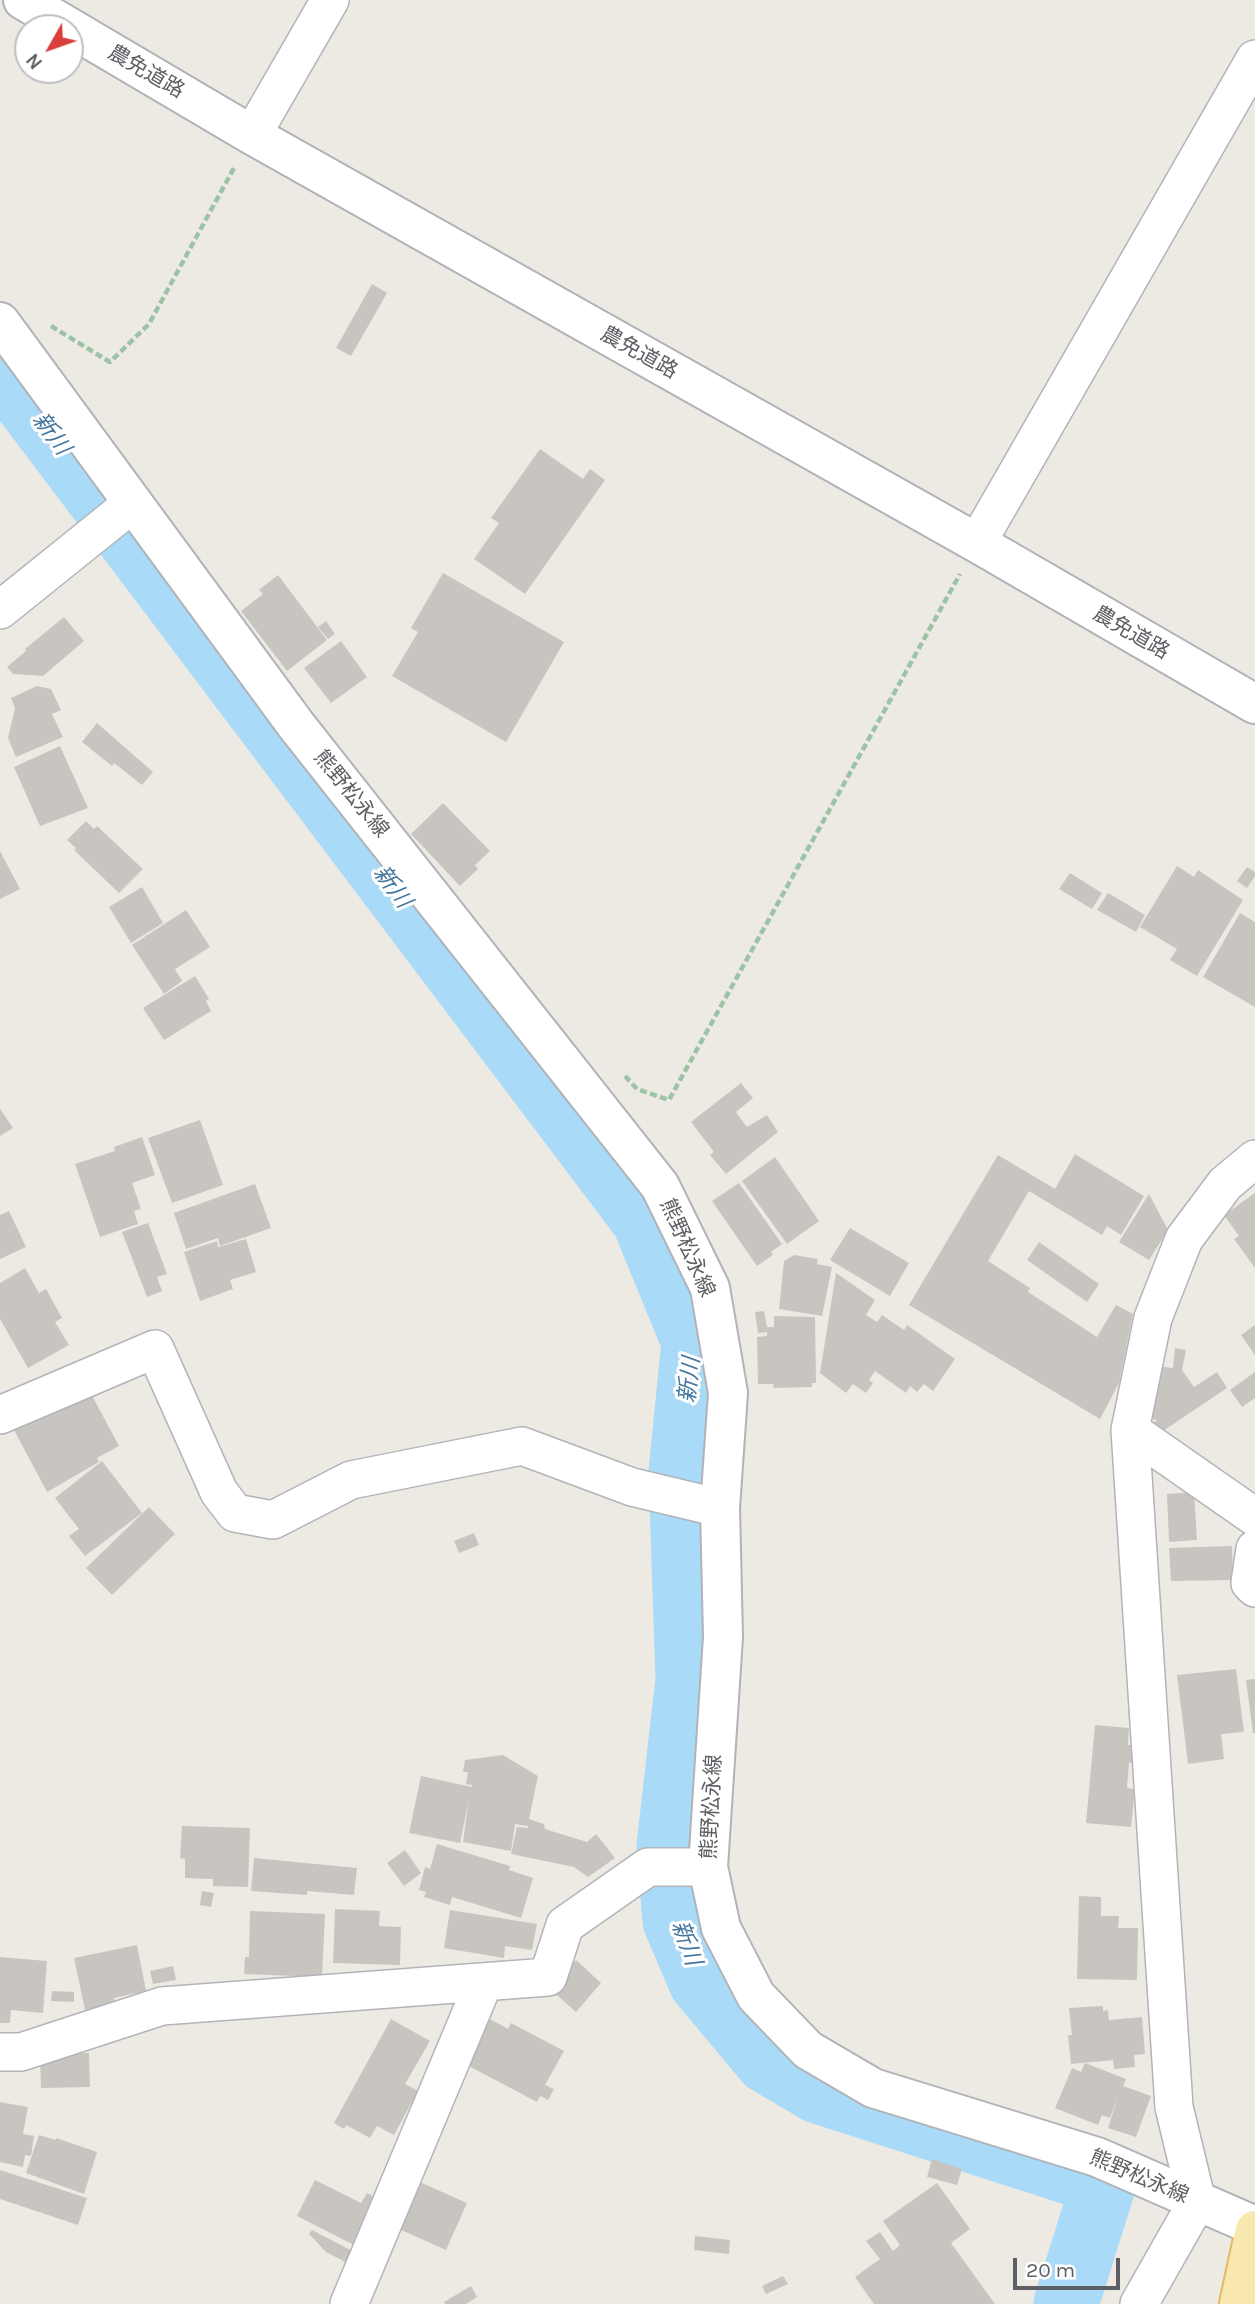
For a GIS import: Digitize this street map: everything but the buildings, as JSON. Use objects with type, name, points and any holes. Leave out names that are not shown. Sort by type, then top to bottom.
[{"type":"main road","name":"農免道路","points":[[23,0],[252,135],[977,543],[1255,704]]},
{"type":"main road","name":"熊野松永線","points":[[0,322],[296,725],[660,1186],[710,1288],[728,1393],[720,1508],[723,1637],[708,1867],[721,1928],[755,1996],[808,2050],[873,2088],[1097,2157],[1255,2228]]},
{"type":"main road","points":[[1239,2304],[1255,2228]]},
{"type":"street","points":[[252,135],[330,0]]},
{"type":"street","points":[[977,543],[1255,59]]},
{"type":"street","points":[[0,610],[133,503]]},
{"type":"street","points":[[1139,2304],[1197,2203],[1174,2107],[1130,1430],[1153,1318],[1184,1239],[1226,1184],[1255,1159]]},
{"type":"street","points":[[0,1415],[155,1349],[219,1492],[235,1513],[273,1520],[351,1480],[522,1446],[632,1487],[720,1508]]},
{"type":"street","points":[[1130,1430],[1255,1517]]},
{"type":"street","points":[[1255,1549],[1250,1583],[1255,1588]]},
{"type":"street","points":[[0,2052],[21,2052],[162,2006],[548,1977],[565,1925],[648,1867],[708,1867]]},
{"type":"street","points":[[349,2304],[484,1982]]},
{"type":"path","points":[[41,320],[110,362],[149,324],[252,135]]},
{"type":"path","points":[[618,1070],[637,1089],[669,1100],[977,543]]},
{"type":"waterway","name":"新川","points":[[0,367],[644,1220],[694,1342],[681,1472],[688,1680],[669,1846],[675,1921],[701,1982],[767,2061],[818,2091],[1104,2183],[1066,2304]]}]
